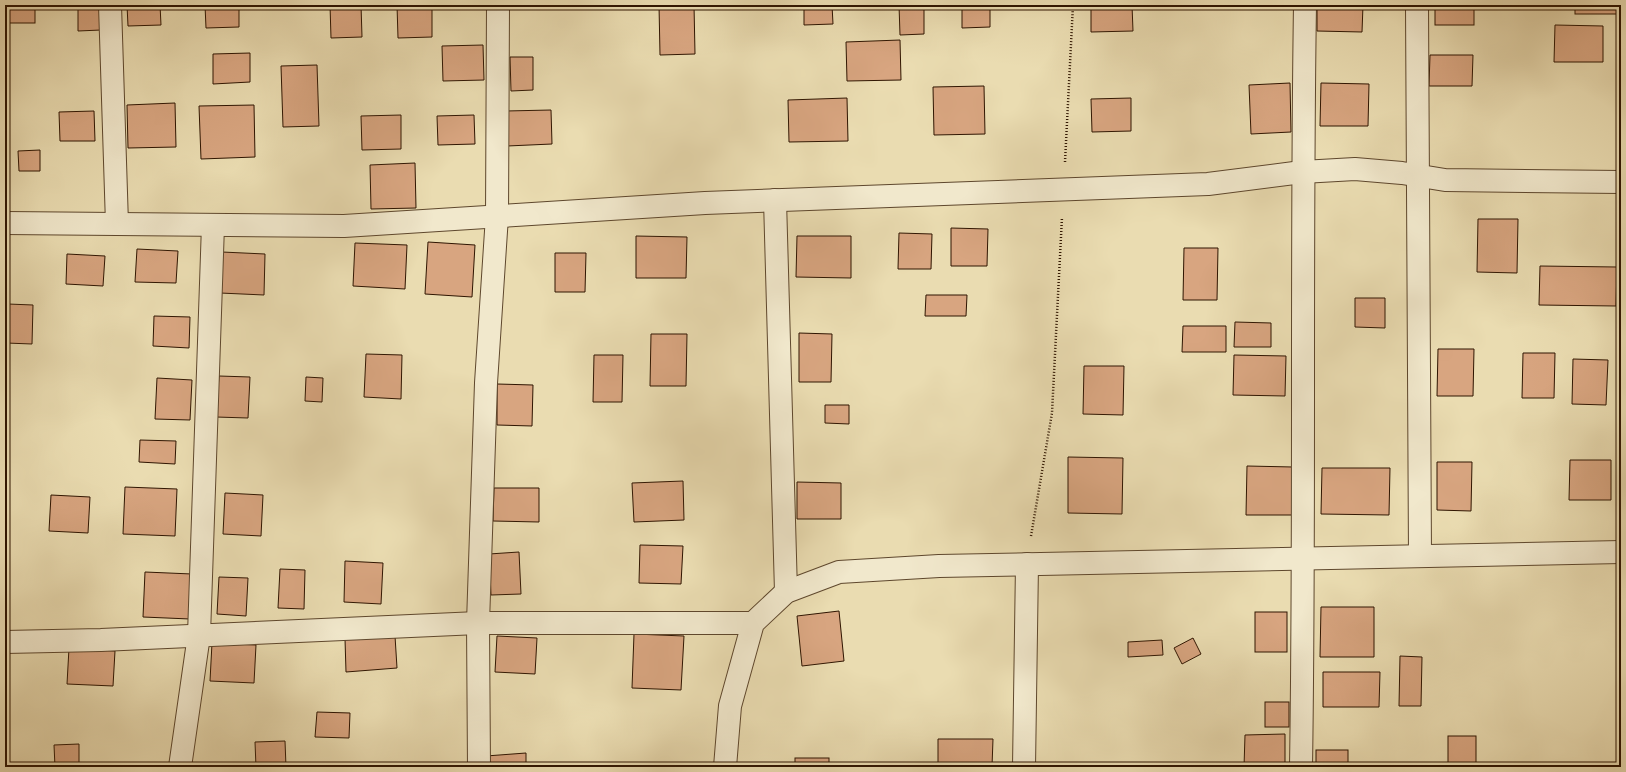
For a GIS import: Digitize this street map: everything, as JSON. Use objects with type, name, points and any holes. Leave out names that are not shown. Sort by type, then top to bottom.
[{"type":"street","points":[[110,5],[116,224]]},
{"type":"street","points":[[479,767],[478,622],[486,382],[497,216],[498,5]]},
{"type":"street","points":[[1302,767],[1304,558],[1302,172],[1305,5]]},
{"type":"street","points":[[1417,5],[1420,556]]},
{"type":"street","points":[[5,223],[344,226],[705,203],[1208,184],[1302,172],[1355,169],[1445,180],[1621,182]]},
{"type":"street","points":[[775,200],[786,592]]},
{"type":"street","points":[[180,767],[199,635],[213,225]]},
{"type":"street","points":[[725,767],[730,706],[753,623],[786,592],[840,572],[939,566],[1621,552]]},
{"type":"street","points":[[1024,767],[1027,564]]},
{"type":"street","points":[[5,642],[199,635],[478,622],[753,623]]},
{"type":"path","points":[[1027,564],[1052,413],[1073,5]]},
{"type":"building","points":[[5,5],[35,5],[35,23],[5,23]]},
{"type":"building","points":[[78,5],[100,5],[101,30],[78,31]]},
{"type":"building","points":[[127,5],[160,5],[161,25],[128,26]]},
{"type":"building","points":[[205,5],[239,5],[239,27],[206,28]]},
{"type":"building","points":[[330,5],[361,5],[362,37],[331,38]]},
{"type":"building","points":[[397,5],[432,5],[432,37],[398,38]]},
{"type":"building","points":[[659,5],[694,5],[695,54],[660,55]]},
{"type":"building","points":[[804,5],[832,5],[833,24],[804,25]]},
{"type":"building","points":[[899,5],[924,5],[924,34],[900,35]]},
{"type":"building","points":[[962,5],[990,5],[990,27],[962,28]]},
{"type":"building","points":[[1091,5],[1132,5],[1133,31],[1091,32]]},
{"type":"building","points":[[1317,5],[1363,5],[1362,32],[1317,31]]},
{"type":"building","points":[[1435,5],[1474,5],[1474,25],[1435,25]]},
{"type":"building","points":[[1575,5],[1621,5],[1621,14],[1575,14]]},
{"type":"building","points":[[1555,25],[1603,26],[1603,62],[1554,62]]},
{"type":"building","points":[[900,40],[901,80],[847,81],[846,42]]},
{"type":"building","points":[[483,45],[484,80],[443,81],[442,46]]},
{"type":"building","points":[[250,53],[250,82],[213,84],[213,54]]},
{"type":"building","points":[[1430,55],[1473,55],[1472,86],[1429,86]]},
{"type":"building","points":[[510,57],[533,57],[533,90],[511,91]]},
{"type":"building","points":[[317,65],[319,126],[283,127],[281,66]]},
{"type":"building","points":[[1290,83],[1291,132],[1251,134],[1249,85]]},
{"type":"building","points":[[1321,83],[1369,84],[1368,126],[1320,126]]},
{"type":"building","points":[[984,86],[985,134],[934,135],[933,87]]},
{"type":"building","points":[[847,98],[848,141],[789,142],[788,100]]},
{"type":"building","points":[[1131,98],[1131,131],[1092,132],[1091,99]]},
{"type":"building","points":[[175,103],[176,147],[128,148],[127,105]]},
{"type":"building","points":[[254,105],[255,157],[201,159],[199,106]]},
{"type":"building","points":[[551,110],[552,144],[507,146],[506,111]]},
{"type":"building","points":[[94,111],[95,141],[60,141],[59,112]]},
{"type":"building","points":[[401,115],[401,149],[362,150],[361,116]]},
{"type":"building","points":[[474,115],[475,144],[438,145],[437,116]]},
{"type":"building","points":[[40,150],[40,171],[19,171],[18,151]]},
{"type":"building","points":[[415,163],[416,208],[371,209],[370,165]]},
{"type":"building","points":[[1478,219],[1518,219],[1517,273],[1477,272]]},
{"type":"building","points":[[951,228],[988,229],[987,266],[951,266]]},
{"type":"building","points":[[899,233],[932,234],[931,269],[898,269]]},
{"type":"building","points":[[636,236],[687,237],[686,278],[636,278]]},
{"type":"building","points":[[797,236],[851,236],[851,278],[796,277]]},
{"type":"building","points":[[428,242],[475,245],[472,297],[425,294]]},
{"type":"building","points":[[355,243],[407,245],[405,289],[353,286]]},
{"type":"building","points":[[1184,248],[1218,248],[1217,300],[1183,300]]},
{"type":"building","points":[[137,249],[178,251],[176,283],[135,282]]},
{"type":"building","points":[[222,252],[265,254],[264,295],[220,293]]},
{"type":"building","points":[[555,253],[586,253],[585,292],[555,292]]},
{"type":"building","points":[[67,254],[105,256],[103,286],[66,284]]},
{"type":"building","points":[[1540,266],[1617,267],[1616,306],[1539,305]]},
{"type":"building","points":[[926,295],[967,295],[966,316],[925,316]]},
{"type":"building","points":[[1355,298],[1385,298],[1385,328],[1355,327]]},
{"type":"building","points":[[8,304],[33,305],[32,344],[6,343]]},
{"type":"building","points":[[154,316],[190,317],[189,348],[153,346]]},
{"type":"building","points":[[1235,322],[1271,323],[1271,347],[1234,347]]},
{"type":"building","points":[[1183,326],[1226,326],[1226,352],[1182,352]]},
{"type":"building","points":[[799,333],[832,334],[831,382],[799,382]]},
{"type":"building","points":[[651,334],[687,334],[686,386],[650,386]]},
{"type":"building","points":[[1438,349],[1474,349],[1473,396],[1437,396]]},
{"type":"building","points":[[1523,353],[1555,353],[1554,398],[1522,398]]},
{"type":"building","points":[[366,354],[402,355],[401,399],[364,397]]},
{"type":"building","points":[[594,355],[623,355],[622,402],[593,402]]},
{"type":"building","points":[[1234,355],[1286,356],[1285,396],[1233,395]]},
{"type":"building","points":[[1573,359],[1608,360],[1606,405],[1572,404]]},
{"type":"building","points":[[1084,366],[1124,366],[1123,415],[1083,414]]},
{"type":"building","points":[[219,376],[250,377],[248,418],[216,417]]},
{"type":"building","points":[[306,377],[323,378],[322,402],[305,401]]},
{"type":"building","points":[[157,378],[192,380],[190,420],[155,419]]},
{"type":"building","points":[[497,384],[533,385],[532,426],[497,425]]},
{"type":"building","points":[[825,405],[849,405],[849,424],[825,423]]},
{"type":"building","points":[[140,440],[176,441],[175,464],[139,462]]},
{"type":"building","points":[[1068,457],[1123,458],[1122,514],[1068,513]]},
{"type":"building","points":[[1570,460],[1611,460],[1611,500],[1569,500]]},
{"type":"building","points":[[1437,462],[1472,462],[1471,511],[1437,510]]},
{"type":"building","points":[[1247,466],[1293,467],[1293,515],[1246,515]]},
{"type":"building","points":[[1322,468],[1390,468],[1389,515],[1321,514]]},
{"type":"building","points":[[683,481],[684,520],[634,522],[632,483]]},
{"type":"building","points":[[797,482],[841,483],[841,519],[797,519]]},
{"type":"building","points":[[125,487],[177,489],[175,536],[123,534]]},
{"type":"building","points":[[494,488],[539,488],[539,522],[493,521]]},
{"type":"building","points":[[225,493],[263,495],[261,536],[223,534]]},
{"type":"building","points":[[51,495],[90,497],[88,533],[49,531]]},
{"type":"building","points":[[640,545],[683,546],[681,584],[639,583]]},
{"type":"building","points":[[519,552],[521,594],[491,595],[489,554]]},
{"type":"building","points":[[345,561],[383,563],[381,604],[344,602]]},
{"type":"building","points":[[280,569],[305,570],[304,609],[278,608]]},
{"type":"building","points":[[145,572],[192,574],[190,619],[143,617]]},
{"type":"building","points":[[219,577],[248,578],[246,616],[217,614]]},
{"type":"building","points":[[1321,607],[1374,607],[1374,657],[1320,657]]},
{"type":"building","points":[[839,611],[844,661],[802,666],[797,616]]},
{"type":"building","points":[[1255,612],[1287,612],[1287,652],[1255,652]]},
{"type":"building","points":[[634,634],[684,636],[681,690],[632,688]]},
{"type":"building","points":[[395,636],[397,668],[346,672],[345,639]]},
{"type":"building","points":[[497,636],[537,638],[535,674],[495,672]]},
{"type":"building","points":[[1193,638],[1201,654],[1182,664],[1174,648]]},
{"type":"building","points":[[1162,640],[1163,655],[1128,657],[1128,642]]},
{"type":"building","points":[[212,643],[256,645],[254,683],[210,681]]},
{"type":"building","points":[[69,648],[115,651],[113,686],[67,684]]},
{"type":"building","points":[[1400,656],[1422,657],[1421,706],[1399,706]]},
{"type":"building","points":[[1323,672],[1380,672],[1379,707],[1323,707]]},
{"type":"building","points":[[1265,702],[1289,702],[1289,727],[1265,727]]},
{"type":"building","points":[[317,712],[350,713],[349,738],[315,737]]},
{"type":"building","points":[[1285,734],[1285,767],[1244,767],[1245,735]]},
{"type":"building","points":[[1448,736],[1476,736],[1476,767],[1448,767]]},
{"type":"building","points":[[938,739],[993,739],[992,767],[938,767]]},
{"type":"building","points":[[285,741],[286,767],[256,767],[255,742]]},
{"type":"building","points":[[79,744],[79,766],[55,767],[54,745]]},
{"type":"building","points":[[1316,750],[1348,750],[1348,767],[1316,767]]},
{"type":"building","points":[[526,753],[526,767],[487,767],[486,756]]},
{"type":"building","points":[[795,758],[829,758],[829,767],[795,767]]}]
